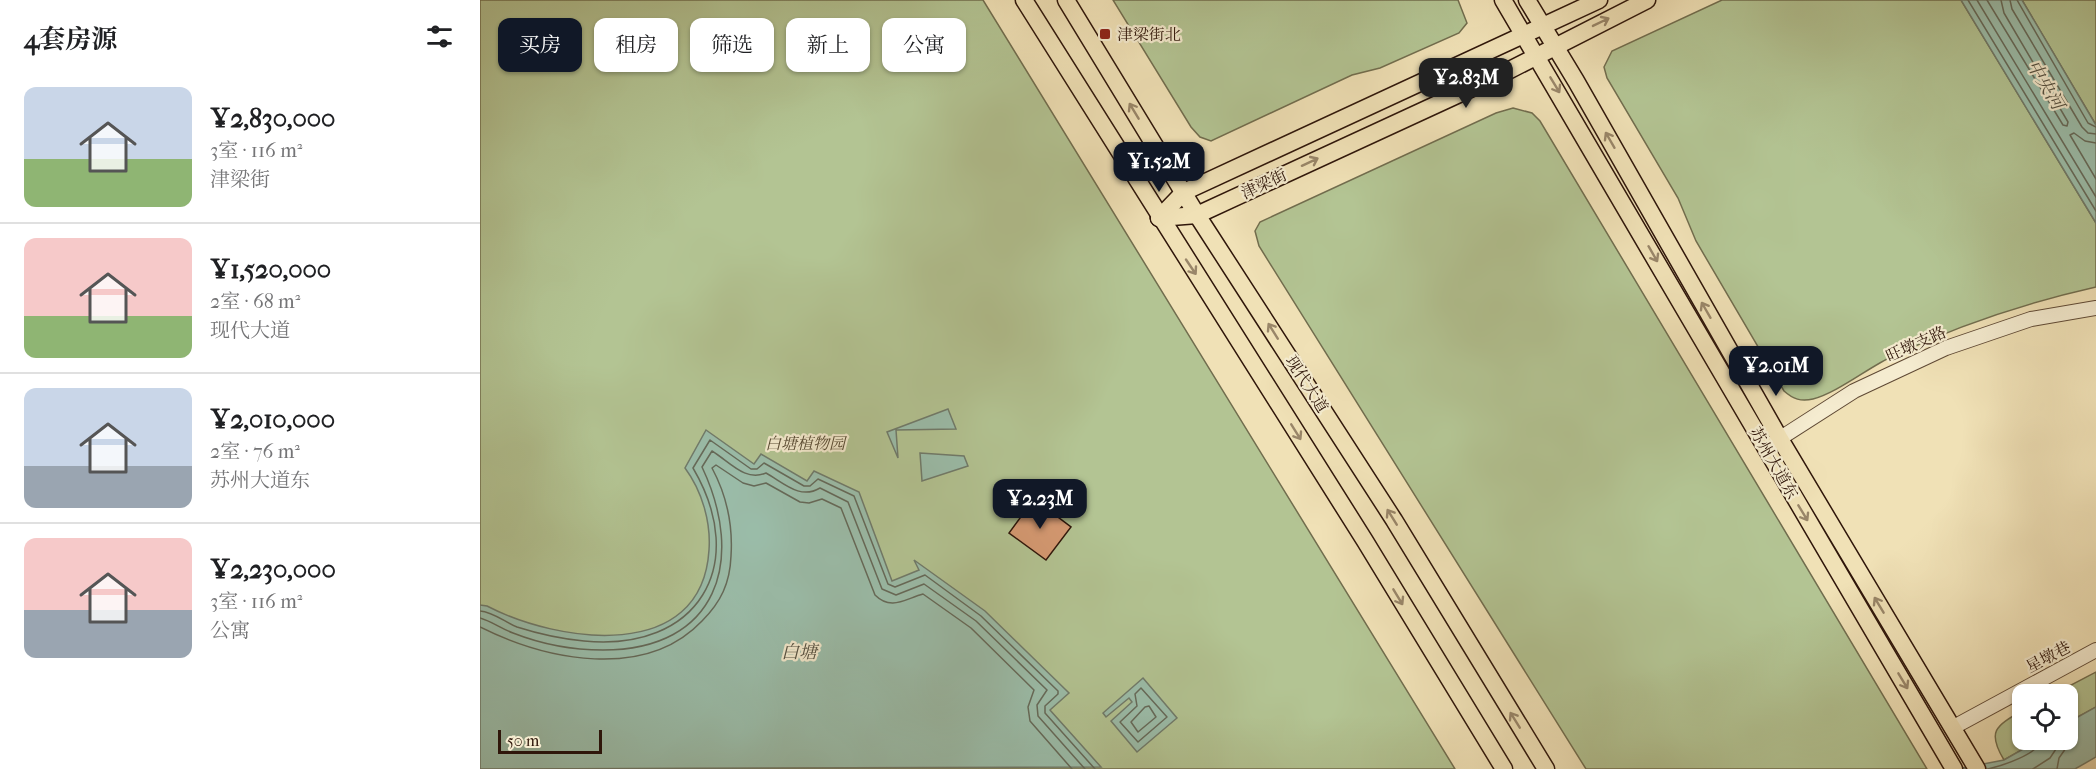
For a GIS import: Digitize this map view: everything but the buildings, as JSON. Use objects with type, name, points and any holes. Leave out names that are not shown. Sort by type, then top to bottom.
[{"type":"main road","points":[[1024,0],[1159,218],[1365,541],[1504,769]]},
{"type":"main road","name":"现代大道","points":[[1066,0],[1197,215],[1394,520],[1546,769]]},
{"type":"main road","name":"苏州大道东","points":[[1503,0],[1537,54],[1765,448],[1954,768]]},
{"type":"main road","name":"苏州大道东","points":[[1527,0],[1555,44],[1780,439],[1976,766]]},
{"type":"main road","name":"津梁街","points":[[1159,218],[1184,192],[1599,0]]},
{"type":"main road","name":"津梁街","points":[[1159,218],[1197,215],[1496,76],[1555,44],[1647,0]]},
{"type":"street","name":"旺墩支路","points":[[1765,448],[1854,391],[1946,348],[2031,319],[2096,308]]},
{"type":"street","name":"星墩巷","points":[[1952,728],[2096,650]]},
{"type":"green space","name":"白塘植物园","points":[[480,0],[983,0],[1455,769],[480,769]]},
{"type":"green space","points":[[1113,0],[1458,0],[1467,23],[1459,33],[1380,68],[1352,75],[1211,141],[1200,137],[1191,127]]},
{"type":"green space","points":[[1722,0],[1961,0],[2096,223],[2096,287],[2044,300],[1943,334],[1884,361],[1822,396],[1805,400],[1787,394],[1696,241],[1678,198],[1607,78],[1604,67],[1612,51]]},
{"type":"green space","points":[[2022,0],[2096,0],[2096,125]]},
{"type":"green space","points":[[1513,108],[1532,113],[1540,121],[1927,769],[1586,769],[1259,246],[1255,231],[1260,222],[1496,113]]},
{"type":"green space","points":[[2096,672],[2096,707],[2078,717],[2078,684],[2073,684]]},
{"type":"green space","points":[[2012,717],[2012,750],[2022,750],[2004,760],[1995,736],[1996,731]]},
{"type":"water","name":"中央河","points":[[1961,0],[2022,0],[2096,125],[2096,223]]},
{"type":"water","points":[[948,409],[956,429],[896,430],[898,458],[887,432]]},
{"type":"water","name":"白塘","points":[[706,430],[754,464],[761,454],[807,481],[814,471],[859,492],[892,581],[919,570],[914,560],[985,611],[1069,693],[1050,710],[1101,767],[480,769],[480,605],[551,629],[587,635],[622,635],[654,628],[681,612],[700,587],[709,550],[704,507],[685,468]]},
{"type":"water","points":[[920,453],[964,456],[968,466],[922,481]]},
{"type":"water","points":[[1143,678],[1177,718],[1137,752],[1111,721],[1132,702],[1129,698],[1106,717],[1103,713]]},
{"type":"water","points":[[2096,707],[2096,757],[2075,769],[1957,769],[2004,760],[2022,750],[2078,750],[2078,717]]},
{"type":"place","name":"津梁街北","points":[[1105,34]]}]
